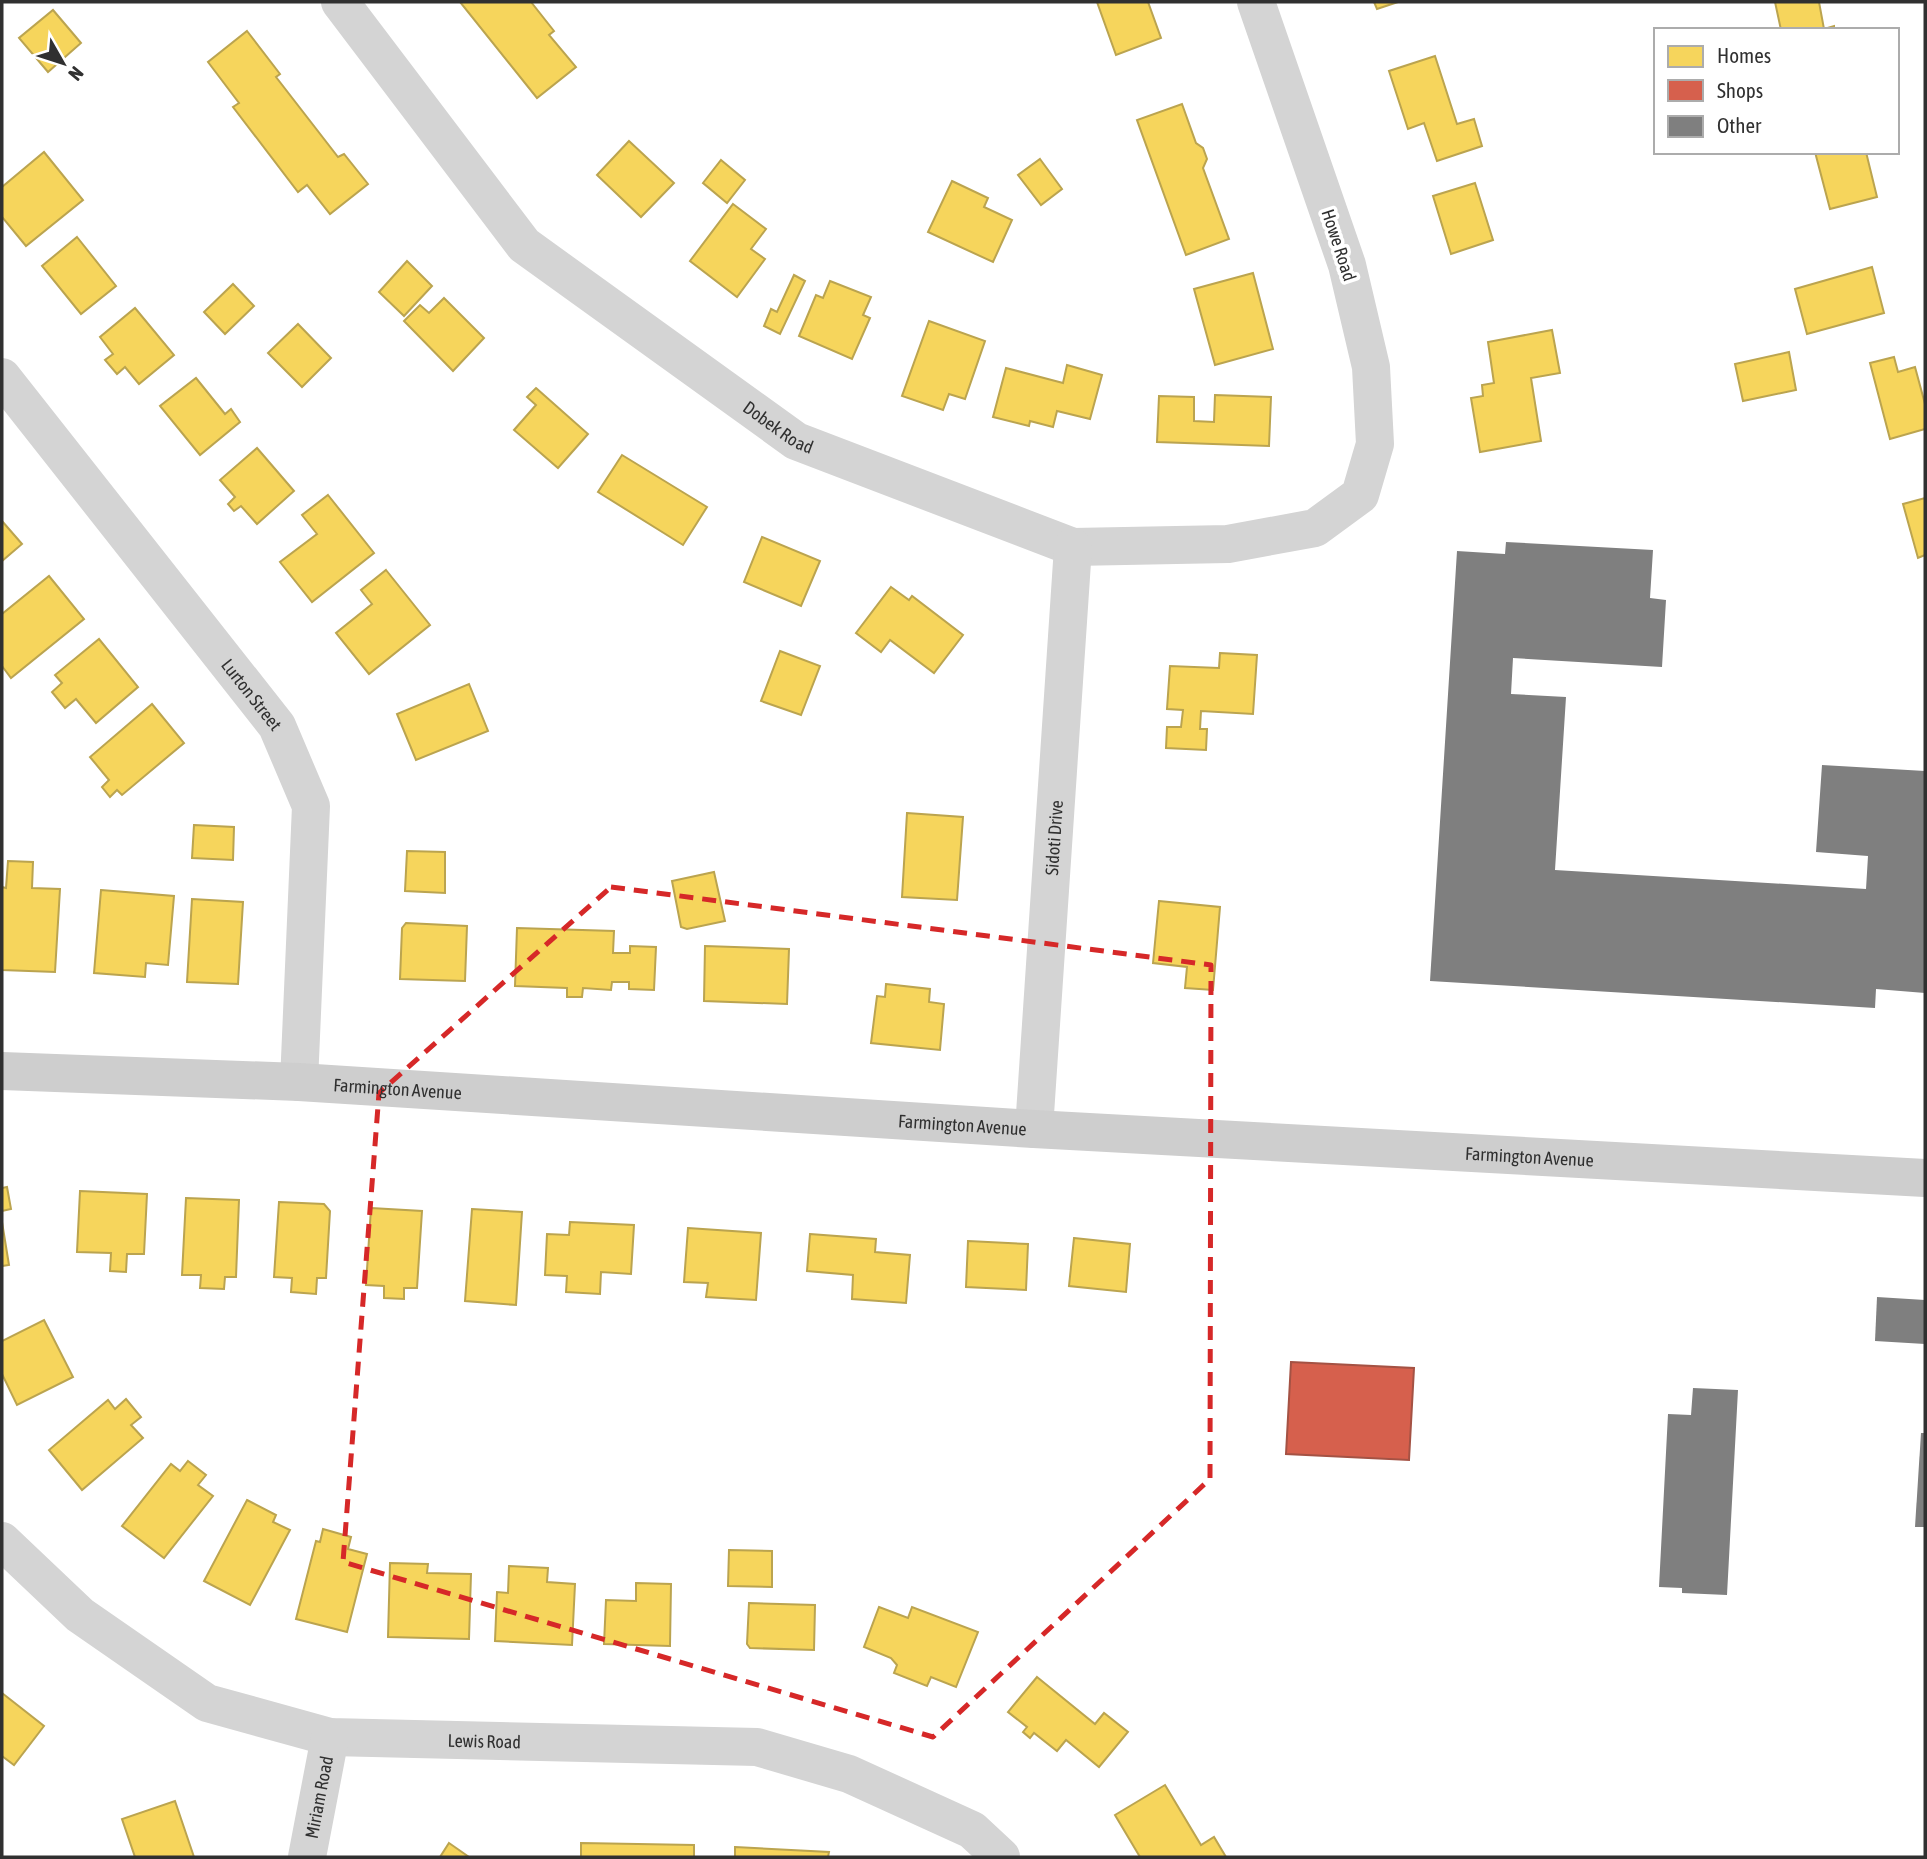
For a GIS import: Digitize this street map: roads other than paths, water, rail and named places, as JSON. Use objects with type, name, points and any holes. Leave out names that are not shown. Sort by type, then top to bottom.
[{"type":"main road","name":"Farmington Avenue","points":[[2,1072],[299,1082],[1034,1129],[1925,1178]]},
{"type":"street","name":"Dobek Road","points":[[340,2],[524,245],[796,441],[1073,547],[1228,544],[1315,528],[1360,495]]},
{"type":"street","name":"Howe Road","points":[[1256,2],[1347,265],[1371,367],[1375,444],[1360,495]]},
{"type":"street","name":"Lurton Street","points":[[2,377],[277,726],[282,737],[310,806],[299,1082]]},
{"type":"street","name":"Sidoti Drive","points":[[1034,1129],[1073,547]]},
{"type":"street","name":"Lewis Road","points":[[2,1541],[80,1615],[207,1703],[330,1737],[757,1747],[849,1774],[972,1830],[1000,1857]]},
{"type":"street","name":"Miriam Road","points":[[306,1857],[330,1737]]}]
